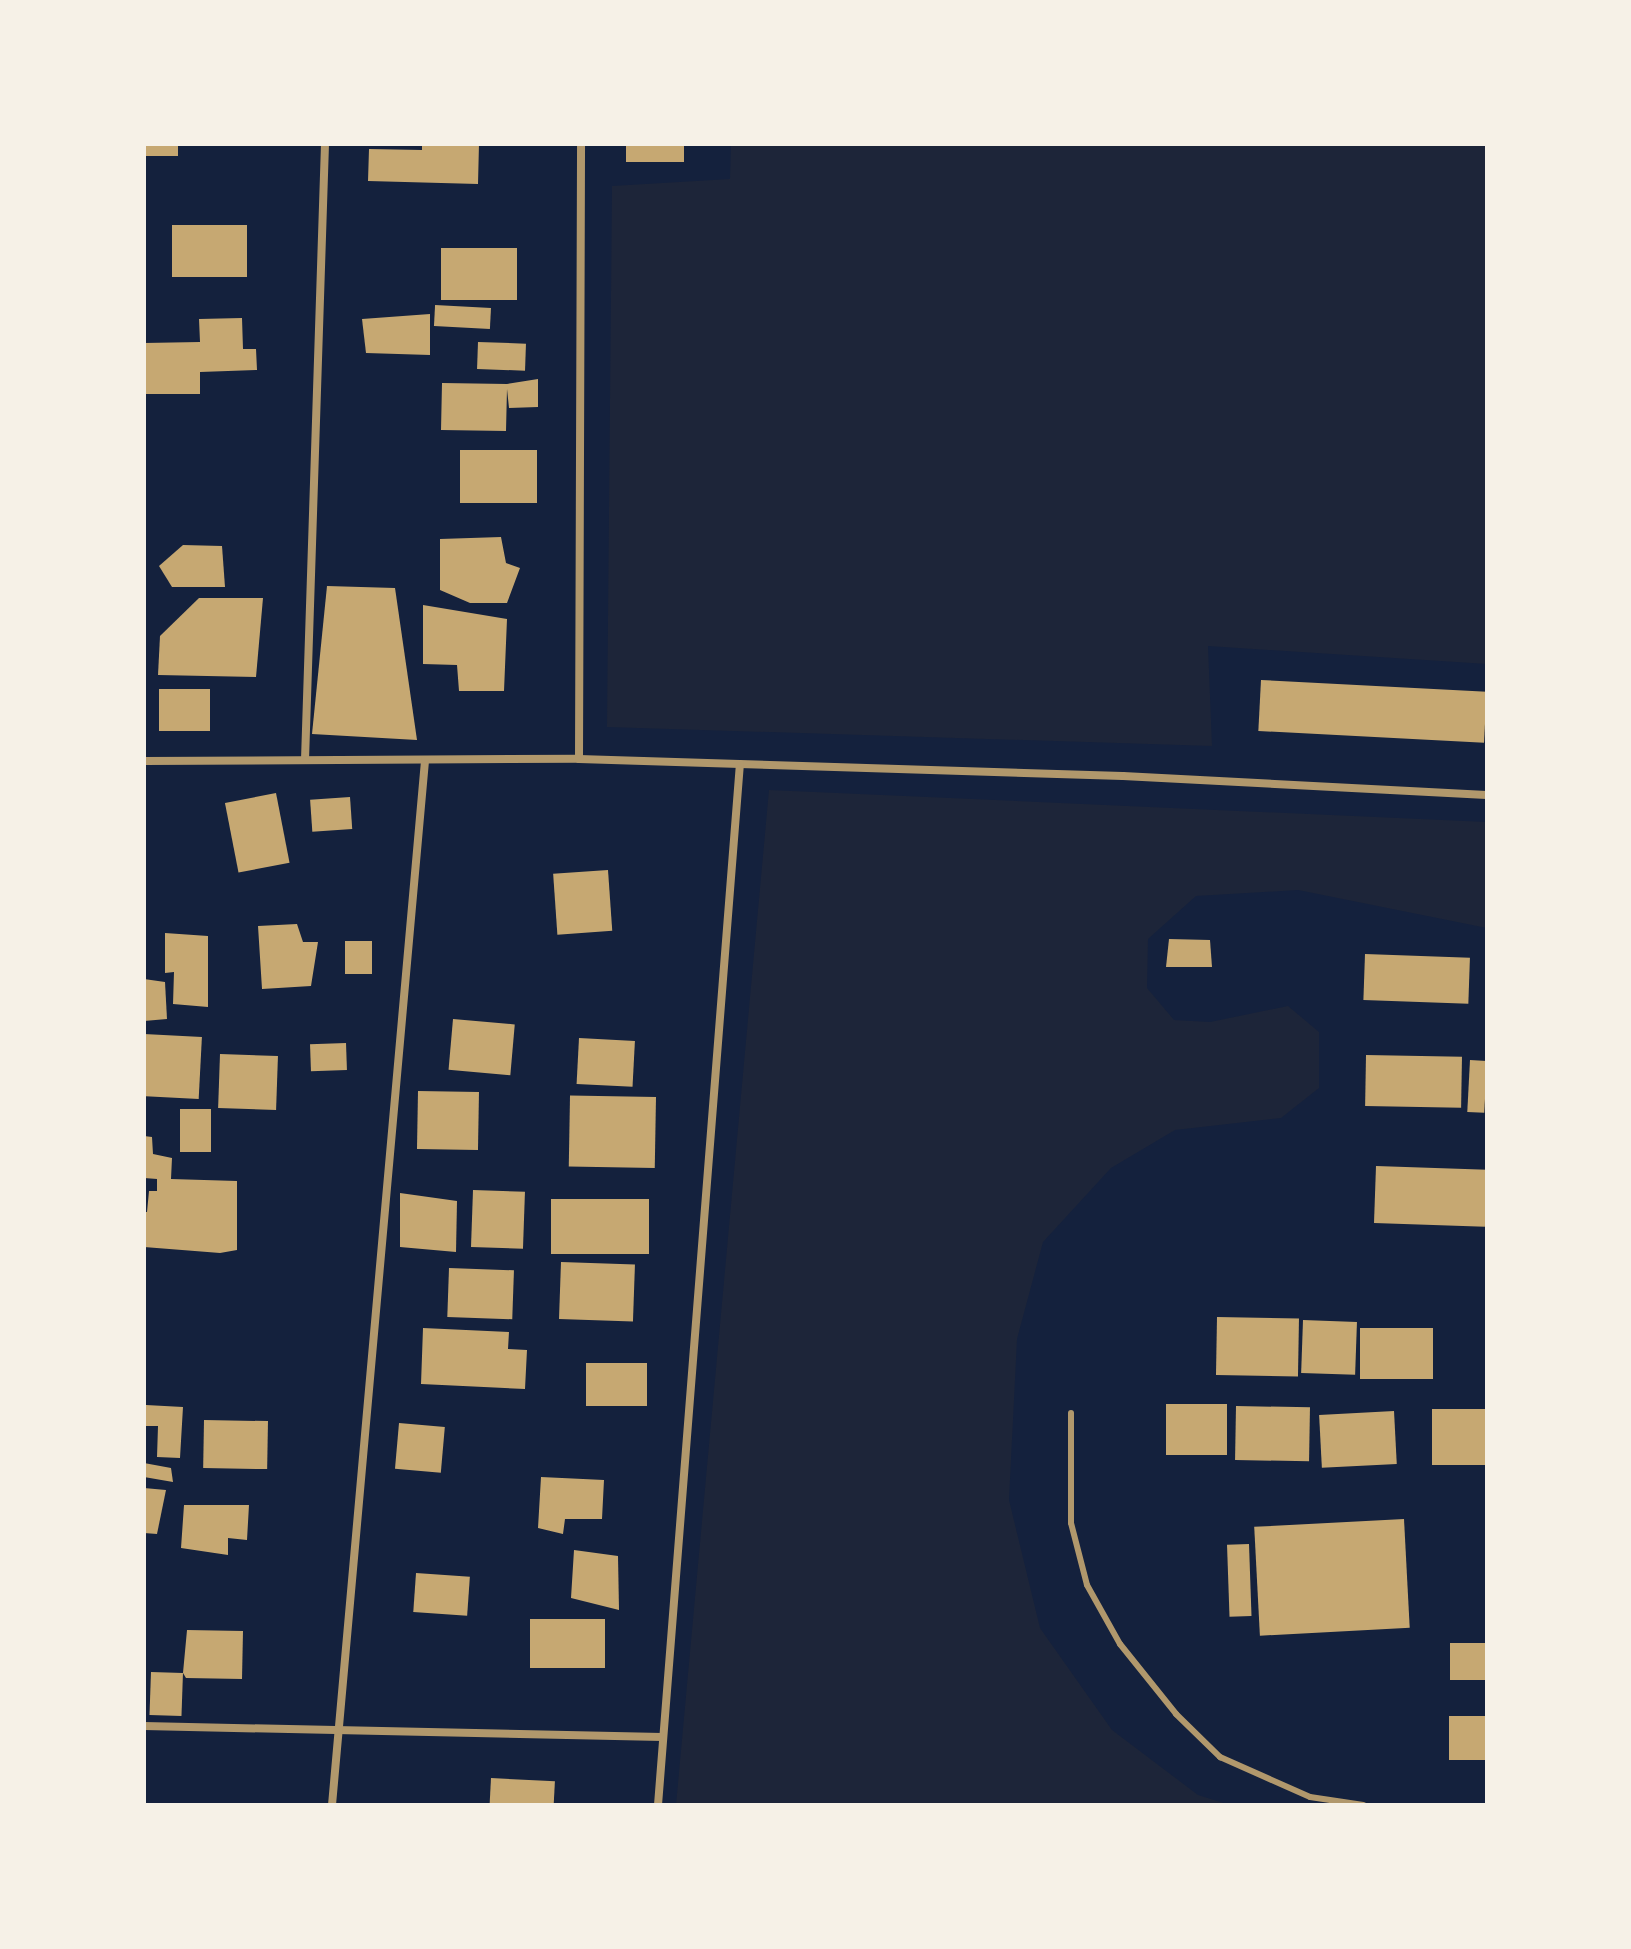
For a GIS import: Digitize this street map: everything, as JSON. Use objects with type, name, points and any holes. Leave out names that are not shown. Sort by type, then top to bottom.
[{"type":"street","points":[[305,760],[325,144]]},
{"type":"street","points":[[579,759],[581,144]]},
{"type":"street","points":[[144,761],[579,759],[1123,776],[1487,795]]},
{"type":"street","points":[[332,1805],[425,760]]},
{"type":"street","points":[[658,1805],[740,764]]},
{"type":"street","points":[[144,1726],[662,1737]]},
{"type":"lane","points":[[1071,1413],[1071,1523],[1087,1585],[1120,1644],[1176,1714],[1220,1757],[1310,1797],[1363,1805]]},
{"type":"shaded area","points":[[731,144],[1487,144],[1487,664],[1208,646],[1212,746],[607,727],[612,186],[730,179]]},
{"type":"shaded area","points":[[769,790],[1487,822],[1487,928],[1298,890],[1196,896],[1148,939],[1147,988],[1174,1020],[1210,1022],[1288,1006],[1319,1032],[1319,1088],[1281,1118],[1175,1130],[1111,1168],[1043,1242],[1017,1339],[1009,1500],[1040,1628],[1112,1730],[1198,1795],[1230,1805],[676,1805]]},
{"type":"building","points":[[144,144],[178,144],[178,156],[144,156]]},
{"type":"building","points":[[422,144],[479,144],[478,184],[368,181],[369,149],[422,150]]},
{"type":"building","points":[[626,144],[684,144],[684,162],[626,162]]},
{"type":"building","points":[[172,225],[247,225],[247,277],[172,277]]},
{"type":"building","points":[[441,248],[517,248],[517,300],[441,300]]},
{"type":"building","points":[[435,305],[491,308],[490,329],[434,326]]},
{"type":"building","points":[[430,314],[430,355],[366,353],[362,319]]},
{"type":"building","points":[[242,318],[243,349],[256,349],[257,370],[200,372],[200,394],[144,394],[144,343],[200,342],[199,319]]},
{"type":"building","points":[[478,342],[526,344],[525,371],[477,369]]},
{"type":"building","points":[[538,379],[538,407],[509,408],[507,389],[506,431],[441,430],[442,383],[507,384]]},
{"type":"building","points":[[460,450],[537,450],[537,503],[460,503]]},
{"type":"building","points":[[501,537],[506,563],[520,568],[507,603],[470,603],[440,590],[440,539]]},
{"type":"building","points":[[183,545],[222,546],[225,587],[172,587],[159,566]]},
{"type":"building","points":[[327,586],[395,588],[417,740],[312,734]]},
{"type":"building","points":[[199,598],[263,598],[256,677],[158,675],[160,636]]},
{"type":"building","points":[[423,605],[507,619],[504,691],[459,691],[457,665],[423,664]]},
{"type":"building","points":[[1261,680],[1487,692],[1484,743],[1258,731]]},
{"type":"building","points":[[159,689],[210,689],[210,731],[159,731]]},
{"type":"building","points":[[276,793],[290,863],[239,873],[225,803]]},
{"type":"building","points":[[350,797],[352,829],[312,832],[310,800]]},
{"type":"building","points":[[608,870],[612,931],[557,935],[553,874]]},
{"type":"building","points":[[297,924],[303,942],[318,942],[311,986],[262,989],[258,926]]},
{"type":"building","points":[[165,933],[208,936],[208,1007],[173,1004],[174,972],[165,973]]},
{"type":"building","points":[[1169,939],[1210,940],[1212,967],[1166,967]]},
{"type":"building","points":[[345,941],[372,941],[372,974],[345,974]]},
{"type":"building","points":[[1365,954],[1470,958],[1468,1004],[1363,1000]]},
{"type":"building","points":[[144,979],[165,982],[167,1019],[144,1021]]},
{"type":"building","points":[[453,1019],[515,1024],[510,1075],[449,1070]]},
{"type":"building","points":[[144,1034],[202,1037],[199,1099],[144,1096]]},
{"type":"building","points":[[579,1038],[635,1041],[633,1087],[577,1084]]},
{"type":"building","points":[[346,1043],[347,1070],[311,1071],[310,1044]]},
{"type":"building","points":[[220,1054],[278,1056],[276,1110],[218,1108]]},
{"type":"building","points":[[1366,1055],[1462,1057],[1461,1108],[1365,1106]]},
{"type":"building","points":[[1470,1060],[1487,1061],[1484,1113],[1467,1112]]},
{"type":"building","points":[[418,1091],[479,1092],[478,1150],[417,1149]]},
{"type":"building","points":[[570,1095],[656,1097],[655,1168],[569,1166]]},
{"type":"building","points":[[180,1109],[211,1109],[211,1152],[180,1152]]},
{"type":"building","points":[[144,1136],[152,1137],[153,1154],[172,1158],[171,1179],[237,1181],[237,1250],[220,1253],[144,1247],[144,1212],[147,1212],[149,1191],[157,1191],[157,1179],[144,1178]]},
{"type":"building","points":[[1376,1166],[1487,1170],[1485,1227],[1374,1223]]},
{"type":"building","points":[[473,1190],[525,1192],[523,1249],[471,1247]]},
{"type":"building","points":[[400,1193],[457,1201],[456,1252],[400,1247]]},
{"type":"building","points":[[551,1199],[649,1199],[649,1254],[551,1254]]},
{"type":"building","points":[[561,1262],[635,1265],[633,1322],[559,1319]]},
{"type":"building","points":[[449,1268],[514,1270],[512,1319],[447,1317]]},
{"type":"building","points":[[1217,1317],[1299,1318],[1298,1376],[1216,1375]]},
{"type":"building","points":[[1303,1320],[1357,1322],[1355,1375],[1301,1373]]},
{"type":"building","points":[[423,1328],[509,1332],[508,1349],[527,1350],[525,1389],[421,1384]]},
{"type":"building","points":[[1360,1328],[1433,1328],[1433,1379],[1360,1379]]},
{"type":"building","points":[[586,1363],[647,1363],[647,1406],[586,1406]]},
{"type":"building","points":[[1166,1404],[1227,1404],[1227,1455],[1166,1455]]},
{"type":"building","points":[[146,1405],[183,1407],[180,1458],[157,1457],[158,1426],[145,1426]]},
{"type":"building","points":[[1236,1406],[1310,1407],[1309,1461],[1235,1460]]},
{"type":"building","points":[[1432,1409],[1487,1409],[1487,1465],[1432,1465]]},
{"type":"building","points":[[1394,1411],[1397,1464],[1322,1468],[1319,1415]]},
{"type":"building","points":[[204,1420],[268,1421],[267,1469],[203,1468]]},
{"type":"building","points":[[399,1423],[445,1427],[441,1473],[395,1469]]},
{"type":"building","points":[[144,1463],[171,1468],[173,1482],[144,1477]]},
{"type":"building","points":[[541,1477],[604,1480],[602,1519],[565,1519],[563,1534],[538,1528]]},
{"type":"building","points":[[144,1488],[166,1490],[157,1534],[144,1533]]},
{"type":"building","points":[[184,1505],[249,1505],[247,1540],[228,1538],[228,1555],[181,1548]]},
{"type":"building","points":[[1404,1519],[1410,1628],[1260,1636],[1254,1527]]},
{"type":"building","points":[[1249,1544],[1252,1616],[1230,1617],[1227,1545]]},
{"type":"building","points":[[574,1550],[618,1556],[619,1610],[571,1598]]},
{"type":"building","points":[[416,1573],[470,1577],[467,1616],[413,1612]]},
{"type":"building","points":[[530,1619],[605,1619],[605,1668],[530,1668]]},
{"type":"building","points":[[187,1630],[243,1631],[242,1679],[186,1678],[183,1673]]},
{"type":"building","points":[[1450,1643],[1487,1643],[1487,1680],[1450,1680]]},
{"type":"building","points":[[151,1672],[183,1673],[181,1716],[149,1715]]},
{"type":"building","points":[[1449,1716],[1487,1716],[1487,1760],[1449,1760]]},
{"type":"building","points":[[491,1778],[555,1781],[554,1805],[490,1805]]}]
